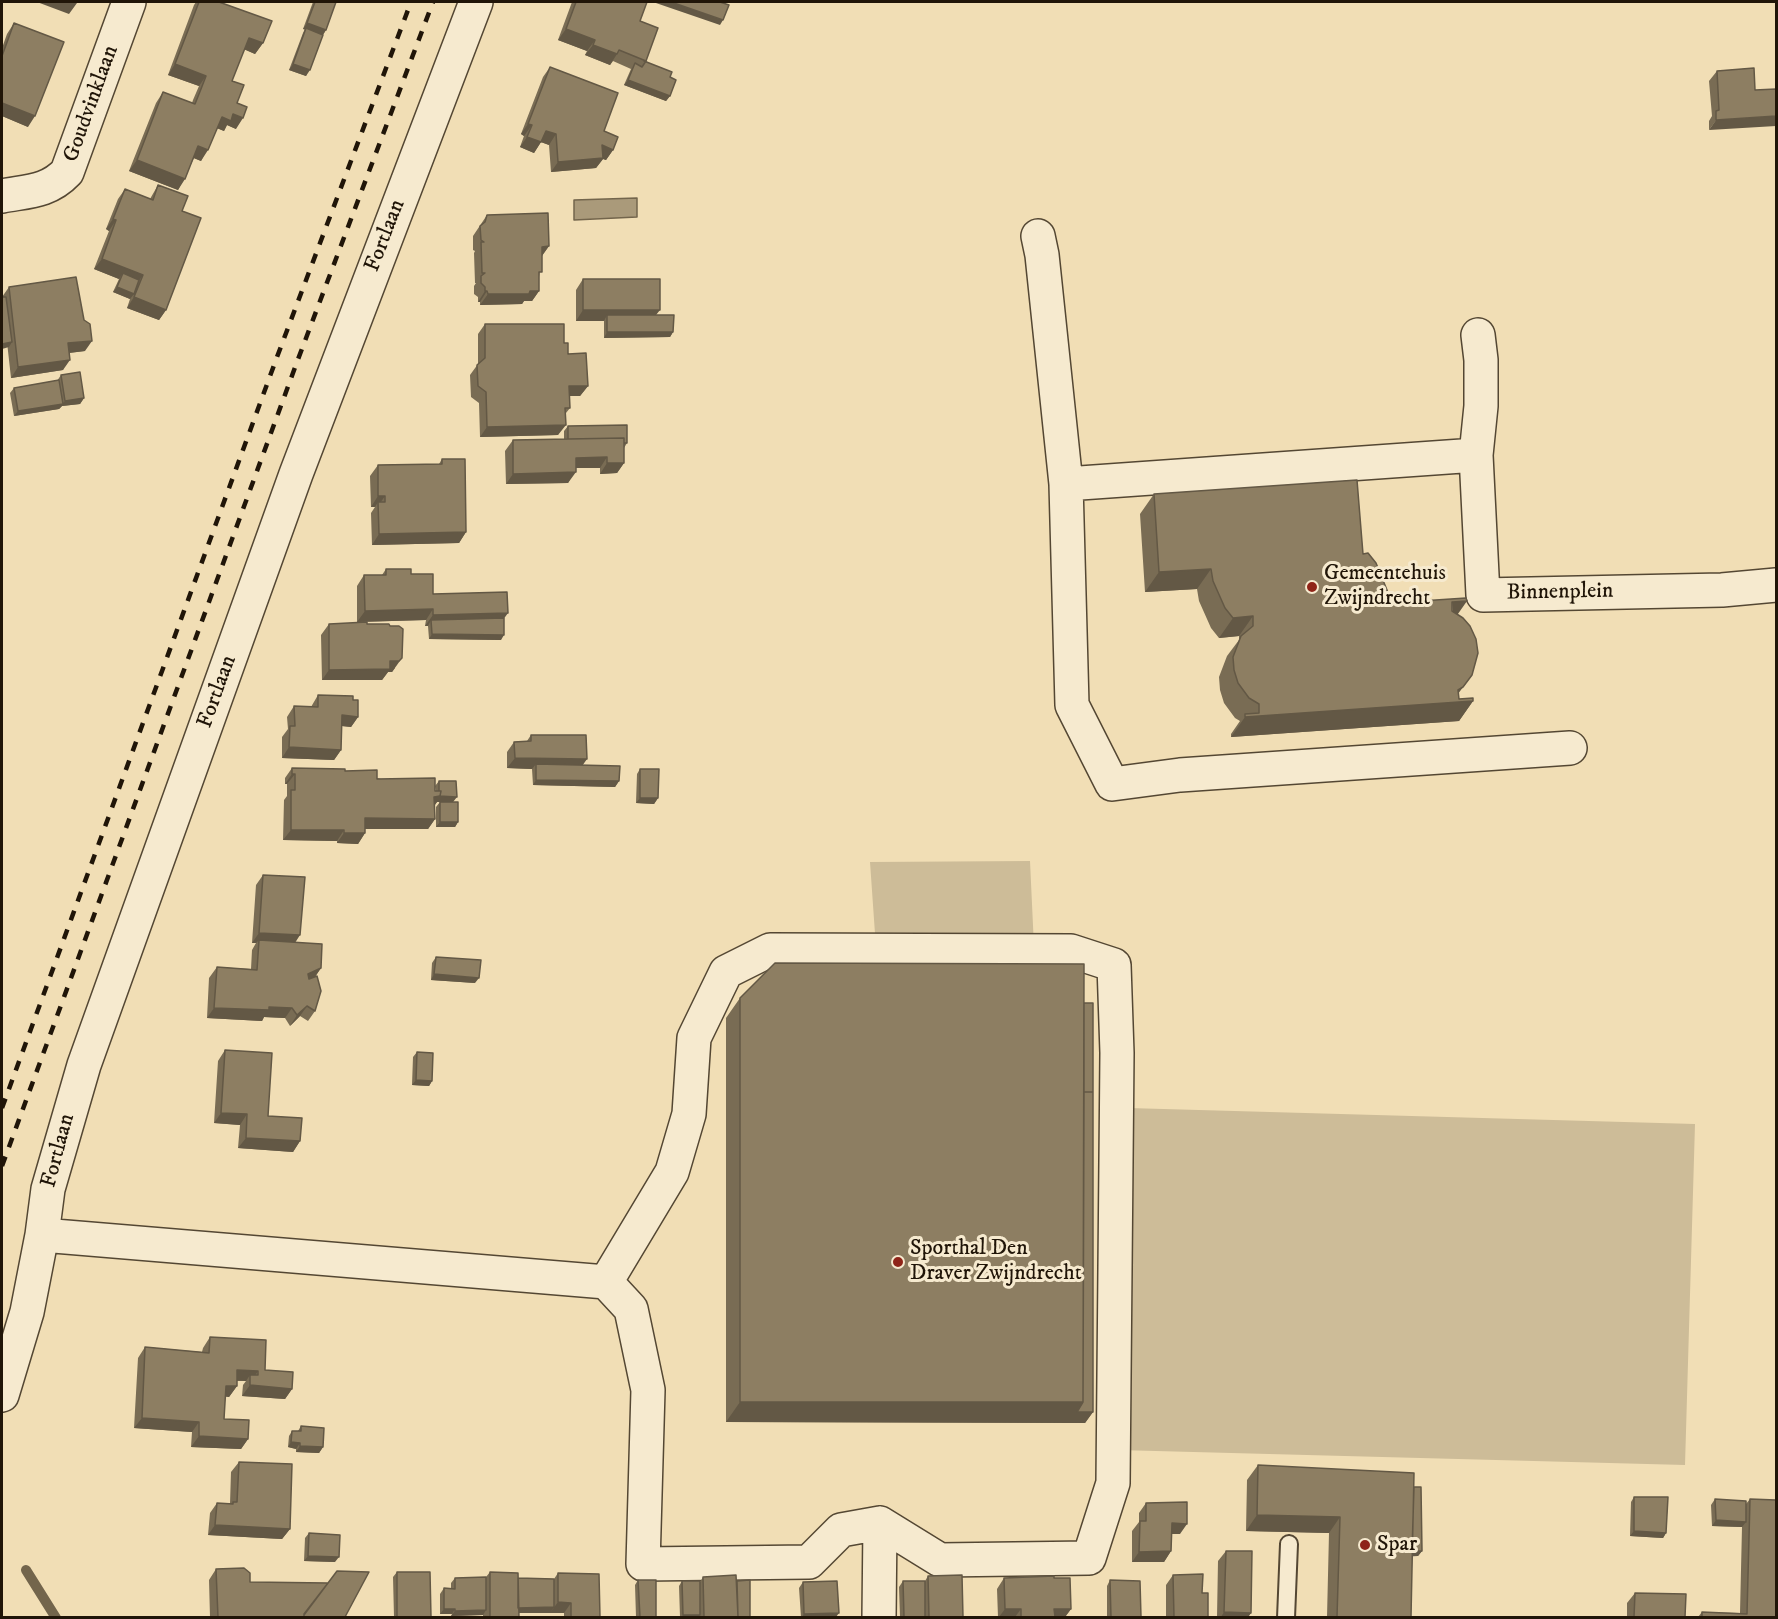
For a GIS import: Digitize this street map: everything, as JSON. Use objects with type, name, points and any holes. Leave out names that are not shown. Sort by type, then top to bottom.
[{"type":"street","name":"Goudvinklaan","points":[[2,196],[45,188],[58,182],[67,172],[129,2]]},
{"type":"street","name":"Fortlaan","points":[[2,1395],[27,1312],[42,1236],[48,1189],[84,1065],[296,474],[476,2]]},
{"type":"street","points":[[1038,236],[1042,255],[1066,484],[1072,705],[1112,784],[1180,775],[1570,748]]},
{"type":"street","points":[[1066,484],[1476,455],[1481,406],[1481,360],[1478,335]]},
{"type":"street","name":"Binnenplein","points":[[1476,455],[1483,595],[1722,590],[1776,585]]},
{"type":"street","points":[[42,1236],[606,1282],[631,1309],[648,1390],[643,1564],[809,1562],[841,1530],[880,1523],[940,1560],[1089,1558],[1113,1483],[1117,1053],[1114,965],[1071,951],[770,950],[726,972],[694,1038],[689,1114],[672,1172],[606,1282]]},
{"type":"street","points":[[879,1617],[880,1523]]},
{"type":"lane","points":[[1286,1617],[1290,1544]]},
{"type":"shaded area","points":[[637,198],[637,217],[574,220],[574,200]]},
{"type":"shaded area","points":[[1030,861],[1034,947],[876,948],[870,862]]},
{"type":"shaded area","points":[[1128,1108],[1695,1124],[1685,1465],[1118,1450]]},
{"type":"building","points":[[199,2],[219,2],[272,21],[263,43],[249,38],[232,81],[244,85],[237,103],[247,107],[243,118],[233,114],[231,121],[222,117],[208,150],[198,146],[185,179],[137,160],[163,92],[195,104],[201,89],[206,76],[175,64]]},
{"type":"building","points":[[315,2],[336,2],[326,30],[307,23]]},
{"type":"building","points":[[576,2],[647,2],[640,21],[658,28],[646,61],[619,50],[617,54],[593,45],[595,40],[566,29]]},
{"type":"building","points":[[671,2],[720,2],[729,5],[723,20]]},
{"type":"building","points":[[14,23],[64,42],[35,116],[2,103],[2,56]]},
{"type":"building","points":[[306,28],[323,35],[310,70],[293,64]]},
{"type":"building","points":[[646,62],[672,72],[670,77],[676,80],[670,96],[628,80],[635,63],[642,67]]},
{"type":"building","points":[[550,67],[618,93],[604,131],[618,137],[613,150],[602,145],[603,158],[558,162],[556,134],[546,131],[541,142],[527,137],[532,125],[528,124]]},
{"type":"building","points":[[1754,68],[1755,90],[1776,89],[1776,116],[1716,120],[1716,111],[1719,110],[1717,71]]},
{"type":"building","points":[[158,185],[188,196],[182,211],[201,218],[166,310],[134,297],[143,275],[102,259],[116,220],[113,219],[125,189],[153,200]]},
{"type":"building","points":[[548,213],[549,246],[542,247],[539,291],[530,291],[529,294],[488,294],[481,283],[481,276],[485,273],[482,273],[481,242],[484,242],[481,240],[480,226],[485,222],[487,215]]},
{"type":"building","points":[[123,273],[139,280],[134,294],[117,287]]},
{"type":"building","points":[[76,277],[84,320],[90,324],[92,341],[68,343],[70,360],[18,367],[9,287]]},
{"type":"building","points":[[583,279],[660,279],[660,310],[583,310]]},
{"type":"building","points":[[2,297],[6,297],[12,342],[2,344]]},
{"type":"building","points":[[607,315],[674,315],[673,332],[607,332]]},
{"type":"building","points":[[485,324],[564,324],[564,343],[568,343],[568,354],[586,353],[588,386],[569,386],[570,408],[565,408],[566,425],[487,427],[486,392],[478,386],[477,365],[485,358]]},
{"type":"building","points":[[80,372],[84,398],[65,401],[61,375]]},
{"type":"building","points":[[59,380],[63,404],[18,411],[14,388]]},
{"type":"building","points":[[627,425],[627,443],[624,443],[624,438],[568,439],[568,426]]},
{"type":"building","points":[[624,438],[624,463],[607,463],[607,457],[576,458],[576,472],[513,474],[513,440]]},
{"type":"building","points":[[442,459],[465,459],[466,532],[379,534],[378,502],[385,502],[385,496],[378,496],[378,465],[442,464]]},
{"type":"building","points":[[1357,480],[1363,554],[1368,553],[1376,563],[1390,603],[1466,598],[1467,601],[1452,602],[1452,611],[1470,626],[1476,639],[1478,653],[1472,675],[1458,690],[1459,699],[1473,698],[1473,701],[1245,717],[1245,714],[1259,713],[1259,704],[1249,698],[1238,683],[1233,657],[1241,636],[1253,626],[1253,616],[1233,618],[1225,608],[1213,581],[1211,569],[1159,572],[1154,494]]},
{"type":"building","points":[[386,569],[411,569],[411,574],[433,574],[433,594],[507,592],[508,613],[433,615],[433,609],[365,611],[364,575],[386,575]]},
{"type":"building","points":[[504,618],[504,635],[432,634],[431,620]]},
{"type":"building","points":[[367,622],[367,624],[389,624],[403,629],[402,658],[399,661],[390,661],[390,669],[329,670],[329,624]]},
{"type":"building","points":[[318,695],[353,696],[353,700],[358,700],[358,717],[342,715],[341,750],[289,747],[290,726],[295,726],[294,706],[318,707]]},
{"type":"building","points":[[531,735],[586,735],[587,759],[515,758],[514,742],[531,741]]},
{"type":"building","points":[[536,764],[620,766],[619,781],[536,780]]},
{"type":"building","points":[[292,768],[377,770],[377,779],[435,778],[435,791],[441,791],[440,796],[434,797],[435,819],[365,818],[365,833],[344,833],[344,830],[291,830],[291,790],[295,790],[295,774],[292,774]]},
{"type":"building","points":[[640,769],[659,769],[658,798],[640,798]]},
{"type":"building","points":[[439,781],[456,781],[457,797],[439,796],[441,791],[439,791]]},
{"type":"building","points":[[440,802],[458,802],[458,822],[440,822]]},
{"type":"building","points":[[263,875],[305,877],[300,935],[259,933]]},
{"type":"building","points":[[259,940],[322,944],[321,968],[308,974],[309,979],[317,976],[321,991],[315,1011],[307,1006],[297,1015],[292,1008],[269,1007],[269,1010],[214,1008],[217,967],[257,970]]},
{"type":"building","points":[[436,957],[481,960],[479,978],[434,974]]},
{"type":"building","name":"Sporthal Den Draver Zwijndrecht","points":[[775,963],[1084,964],[1083,1402],[740,1402],[740,998]]},
{"type":"building","points":[[1084,1003],[1093,1003],[1093,1092],[1084,1092]]},
{"type":"building","points":[[225,1050],[272,1053],[268,1116],[302,1118],[300,1141],[246,1138],[247,1114],[221,1113]]},
{"type":"building","points":[[417,1052],[433,1053],[432,1081],[416,1080]]},
{"type":"building","points":[[1084,1092],[1093,1092],[1093,1412],[1077,1412],[1083,1402]]},
{"type":"building","points":[[210,1337],[266,1340],[265,1370],[293,1372],[292,1389],[250,1385],[250,1375],[258,1375],[258,1371],[237,1370],[237,1386],[226,1386],[224,1419],[249,1420],[248,1439],[199,1436],[199,1422],[142,1418],[145,1347],[209,1353]]},
{"type":"building","points":[[301,1426],[324,1428],[323,1447],[300,1446],[300,1443],[291,1442],[292,1431],[301,1431]]},
{"type":"building","points":[[239,1462],[292,1464],[290,1529],[215,1525],[217,1503],[237,1502]]},
{"type":"building","name":"Spar","points":[[1258,1465],[1414,1473],[1411,1617],[1337,1617],[1340,1517],[1257,1515]]},
{"type":"building","points":[[1414,1487],[1421,1487],[1422,1551],[1412,1551]]},
{"type":"building","points":[[1634,1497],[1668,1497],[1666,1533],[1634,1531]]},
{"type":"building","points":[[1715,1499],[1746,1501],[1746,1522],[1716,1520]]},
{"type":"building","points":[[1750,1499],[1776,1500],[1776,1617],[1702,1617],[1702,1612],[1747,1614]]},
{"type":"building","points":[[1187,1502],[1187,1524],[1172,1523],[1171,1551],[1139,1552],[1140,1521],[1146,1521],[1146,1503]]},
{"type":"building","points":[[309,1533],[340,1535],[339,1557],[308,1556]]},
{"type":"building","points":[[1226,1551],[1252,1551],[1251,1613],[1224,1612]]},
{"type":"building","points":[[244,1568],[250,1573],[250,1582],[328,1583],[304,1617],[218,1617],[216,1569]]},
{"type":"building","points":[[337,1571],[369,1572],[345,1617],[304,1617],[304,1615]]},
{"type":"building","points":[[397,1572],[430,1572],[431,1617],[397,1617]]},
{"type":"building","points":[[490,1572],[518,1573],[519,1617],[490,1617]]},
{"type":"building","points":[[558,1573],[599,1574],[600,1617],[571,1617],[571,1603],[558,1602]]},
{"type":"building","points":[[1203,1574],[1202,1593],[1208,1593],[1208,1617],[1174,1617],[1173,1575]]},
{"type":"building","points":[[736,1575],[738,1617],[704,1617],[703,1577]]},
{"type":"building","points":[[962,1575],[963,1617],[929,1617],[928,1576]]},
{"type":"building","points":[[1054,1576],[1054,1578],[1070,1578],[1071,1609],[1054,1609],[1055,1617],[1021,1617],[1021,1609],[1005,1609],[1004,1578]]},
{"type":"building","points":[[486,1577],[486,1610],[444,1609],[444,1588],[455,1589],[455,1578]]},
{"type":"building","points":[[518,1578],[554,1579],[554,1607],[518,1608]]},
{"type":"building","points":[[638,1580],[656,1580],[656,1617],[640,1617]]},
{"type":"building","points":[[750,1580],[750,1617],[738,1617],[737,1581]]},
{"type":"building","points":[[1110,1580],[1140,1581],[1141,1617],[1111,1617]]},
{"type":"building","points":[[682,1581],[700,1581],[700,1615],[683,1615]]},
{"type":"building","points":[[837,1581],[839,1613],[804,1614],[803,1582]]},
{"type":"building","points":[[903,1581],[925,1581],[925,1617],[904,1617]]},
{"type":"building","points":[[1635,1593],[1686,1594],[1685,1617],[1634,1617]]},
{"type":"waterway","points":[[26,1570],[56,1618]]},
{"type":"railway","points":[[2,1108],[277,357],[411,2]]},
{"type":"railway","points":[[2,1166],[297,362],[433,2]]},
{"type":"place","name":"Gemeentehuis Zwijndrecht","points":[[1312,587]]},
{"type":"place","name":"Sporthal Den Draver Zwijndrecht","points":[[898,1262]]},
{"type":"place","name":"Spar","points":[[1365,1545]]}]
